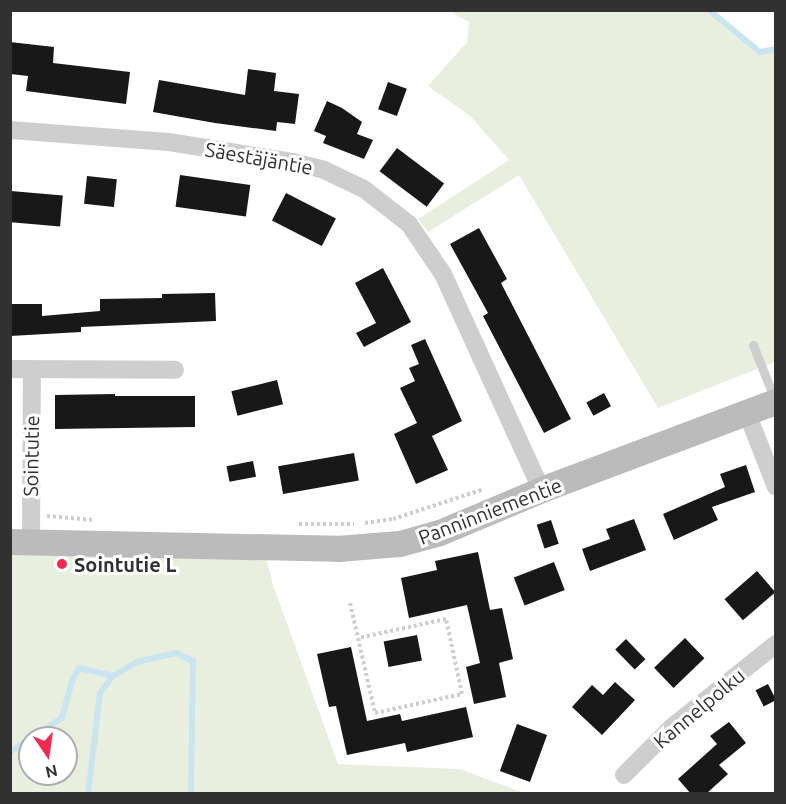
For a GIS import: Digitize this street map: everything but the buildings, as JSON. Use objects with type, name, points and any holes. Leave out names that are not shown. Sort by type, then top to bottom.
[{"type":"street","name":"Säestäjäntie","points":[[10,130],[169,142],[293,162],[324,170],[363,189],[409,224],[443,274],[542,491]]},
{"type":"street","points":[[10,369],[174,370]]},
{"type":"street","name":"Sointutie","points":[[21,542],[31,515],[32,370]]},
{"type":"street","name":"Panninniementie","points":[[21,542],[358,548],[400,544],[440,533],[542,491],[776,402]]},
{"type":"street","points":[[747,413],[776,487]]},
{"type":"street","name":"Kannelpolku","points":[[624,775],[672,727],[776,644]]},
{"type":"lane","points":[[753,345],[776,402]]},
{"type":"path","points":[[296,524],[361,524],[393,519],[490,486]]},
{"type":"path","points":[[31,515],[99,520]]},
{"type":"path","points":[[350,603],[375,713],[462,694],[446,619],[358,638]]},
{"type":"green space","points":[[449,11],[709,11],[760,52],[775,49],[775,362],[658,408],[519,175],[428,232],[418,219],[509,160],[470,116],[428,86],[467,42],[469,22]]},
{"type":"green space","points":[[11,543],[264,548],[273,585],[338,764],[460,769],[524,793],[11,794]]},
{"type":"waterway","points":[[709,10],[760,52],[776,49]]},
{"type":"waterway","points":[[88,794],[100,693],[113,676],[137,662],[176,653],[193,661],[191,794]]},
{"type":"waterway","points":[[50,726],[62,718],[72,680],[79,668],[113,676]]},
{"type":"waterway","points":[[10,752],[18,747]]},
{"type":"place","name":"Sointutie L","points":[[62,564]]}]
